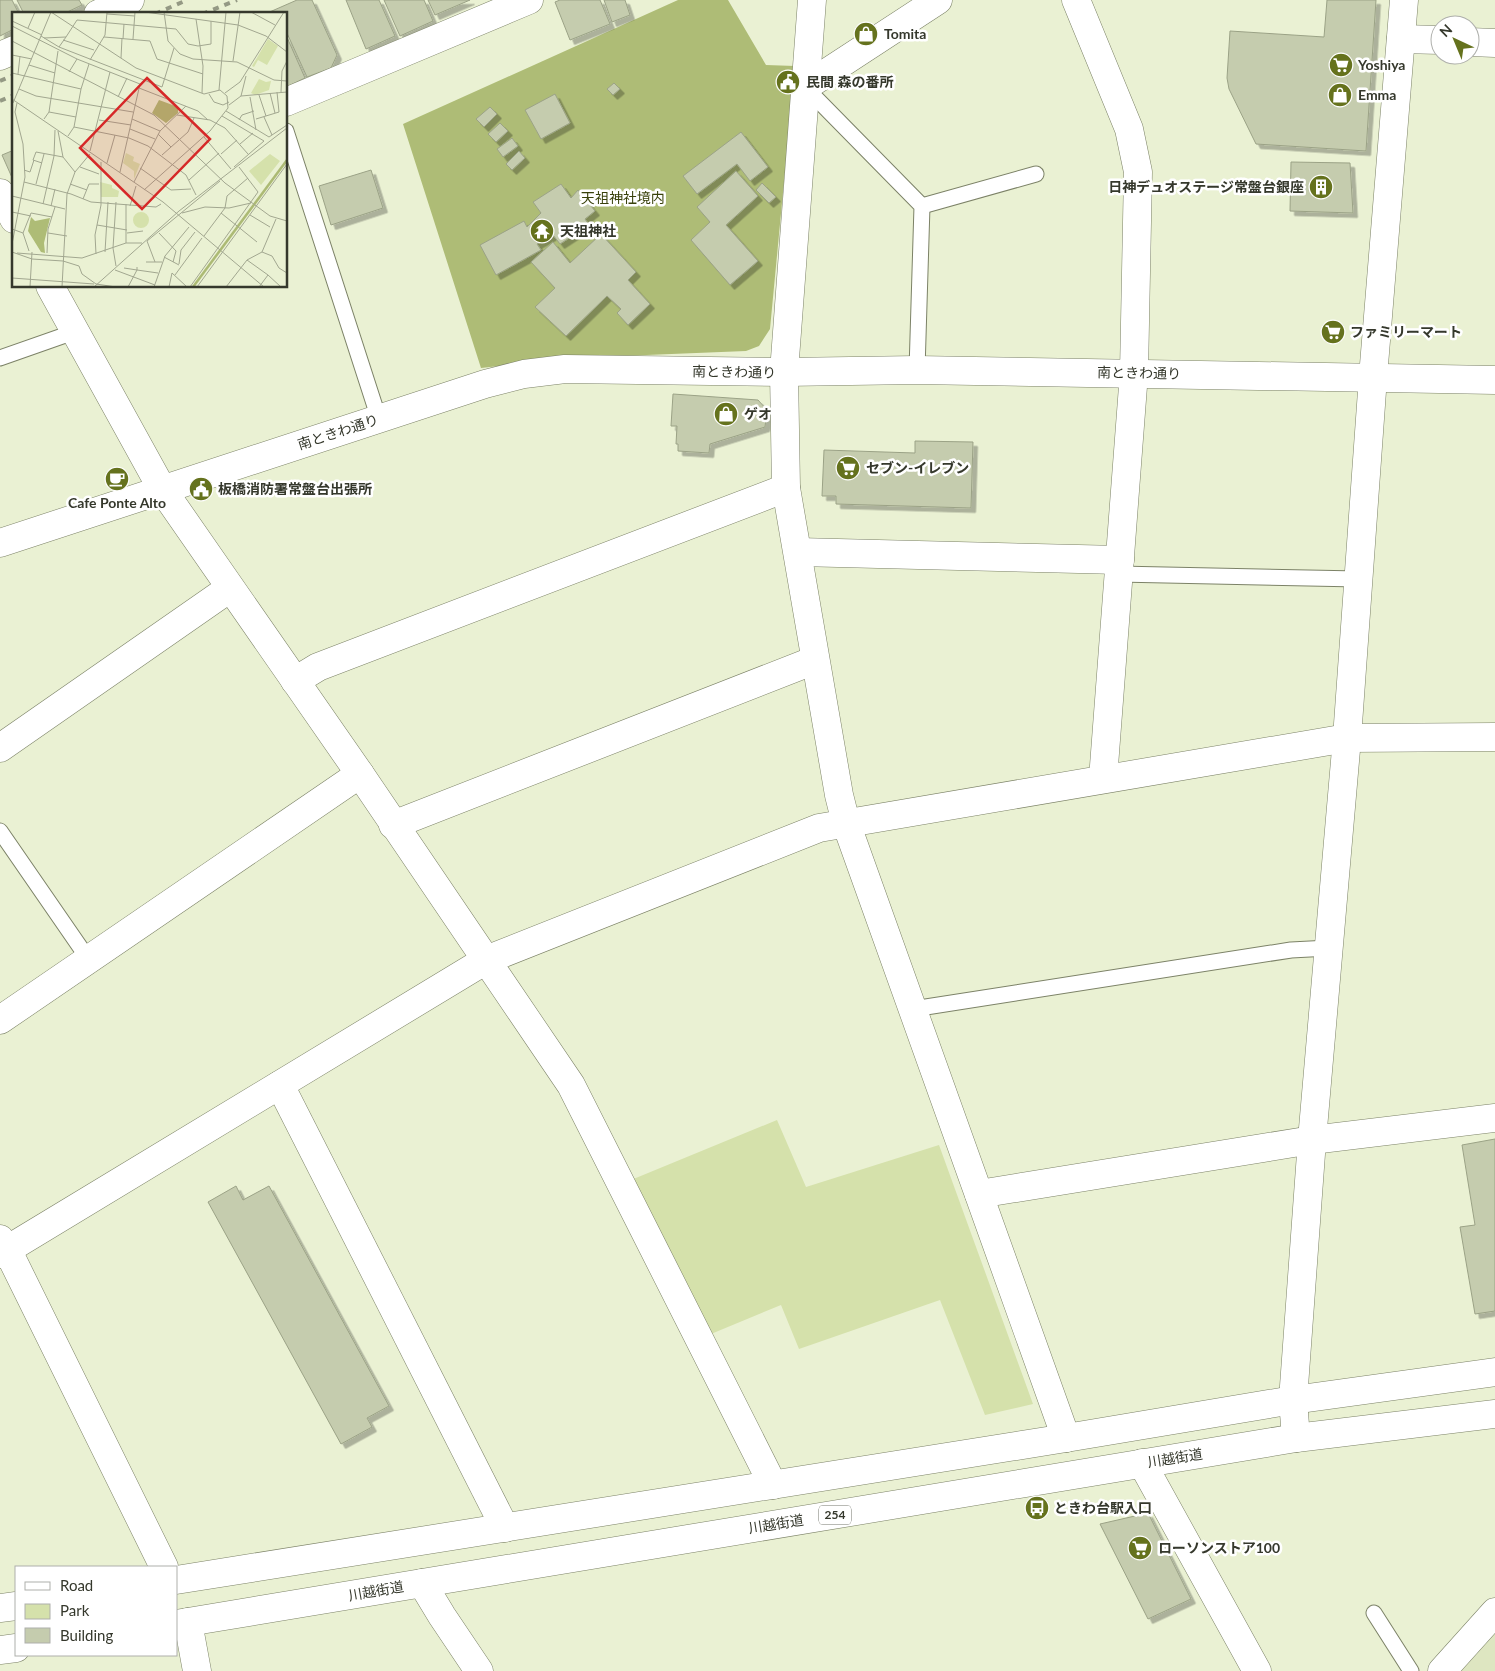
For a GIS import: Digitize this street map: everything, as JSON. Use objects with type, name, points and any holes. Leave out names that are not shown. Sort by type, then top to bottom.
[{"type":"main road","points":[[103,12],[130,0]]},
{"type":"main road","points":[[288,101],[529,0]]},
{"type":"main road","points":[[812,0],[784,372],[786,488],[815,660],[839,795],[846,823],[1066,1438]]},
{"type":"main road","points":[[805,87],[938,0]]},
{"type":"main road","points":[[1076,0],[1129,129],[1138,172],[1134,373],[1103,780]]},
{"type":"main road","points":[[1296,1438],[1293,1400],[1312,1140],[1347,738],[1373,377],[1404,0]]},
{"type":"main road","points":[[1401,39],[1430,40]]},
{"type":"main road","points":[[1480,42],[1495,42]]},
{"type":"main road","points":[[0,56],[12,51]]},
{"type":"main road","points":[[0,193],[12,216]]},
{"type":"main road","points":[[51,288],[162,489],[360,774],[571,1085],[773,1485]]},
{"type":"main road","name":"南ときわ通り","points":[[0,543],[485,384],[524,374],[565,369],[784,372],[917,370],[1495,380]]},
{"type":"main road","points":[[294,681],[318,667],[786,488]]},
{"type":"main road","points":[[798,552],[1119,567]]},
{"type":"main road","points":[[0,748],[230,588]]},
{"type":"main road","points":[[393,825],[815,660]]},
{"type":"main road","points":[[163,1566],[2,1248],[280,1085],[486,960],[819,828],[1347,738],[1495,737]]},
{"type":"main road","points":[[0,1020],[360,774]]},
{"type":"main road","points":[[280,1085],[505,1528]]},
{"type":"main road","points":[[979,1194],[1312,1140],[1495,1118]]},
{"type":"main road","points":[[178,1580],[1293,1400],[1495,1372]]},
{"type":"main road","name":"川越街道","points":[[182,1623],[1296,1438],[1495,1414]]},
{"type":"main road","points":[[1142,1463],[1257,1671]]},
{"type":"main road","points":[[422,1583],[479,1671]]},
{"type":"main road","points":[[0,1608],[15,1606]]},
{"type":"main road","points":[[1442,1671],[1495,1612]]},
{"type":"main road","points":[[182,1623],[197,1671]]},
{"type":"main road","points":[[0,1650],[15,1648]]},
{"type":"lane","points":[[805,87],[922,206],[917,370]]},
{"type":"lane","points":[[288,137],[379,419]]},
{"type":"lane","points":[[922,206],[1036,174]]},
{"type":"lane","points":[[0,358],[74,332]]},
{"type":"lane","points":[[1119,567],[1359,579]]},
{"type":"lane","points":[[0,831],[89,960]]},
{"type":"lane","points":[[913,1009],[1291,950],[1329,948]]},
{"type":"lane","points":[[1374,1613],[1411,1671]]},
{"type":"shaded area","points":[[1495,1622],[1495,1671],[1453,1671]]},
{"type":"green space","name":"天祖神社境内","points":[[678,0],[728,0],[766,65],[795,66],[770,329],[759,346],[746,351],[572,358],[481,368],[403,124]]},
{"type":"green space","points":[[777,1120],[806,1187],[939,1145],[1033,1404],[985,1415],[940,1300],[799,1349],[781,1305],[711,1334],[631,1180]]},
{"type":"building","points":[[0,0],[12,0],[18,12],[12,12],[12,30],[0,36]]},
{"type":"building","points":[[17,0],[79,0],[82,5],[67,12],[23,12]]},
{"type":"building","points":[[297,0],[312,0],[337,55],[331,68],[307,77],[288,35],[288,12],[270,12]]},
{"type":"building","points":[[346,0],[379,0],[395,36],[366,49]]},
{"type":"building","points":[[384,0],[424,0],[433,21],[400,36]]},
{"type":"building","points":[[428,0],[470,0],[435,15]]},
{"type":"building","points":[[560,0],[600,0],[610,24],[570,40],[555,2]]},
{"type":"building","points":[[604,0],[625,0],[630,15],[612,22]]},
{"type":"building","points":[[1327,0],[1376,0],[1366,151],[1256,144],[1229,89],[1227,78],[1230,31],[1324,37]]},
{"type":"building","points":[[288,40],[305,78],[288,86]]},
{"type":"building","points":[[614,83],[620,89],[613,95],[607,89]]},
{"type":"building","points":[[555,94],[570,123],[541,139],[525,110]]},
{"type":"building","points":[[490,107],[497,114],[484,127],[476,119]]},
{"type":"building","points":[[500,123],[508,131],[496,142],[488,134]]},
{"type":"building","points":[[741,132],[768,167],[750,181],[737,164],[697,194],[683,176]]},
{"type":"building","points":[[512,138],[518,146],[503,157],[497,149]]},
{"type":"building","points":[[12,151],[12,178],[2,155]]},
{"type":"building","points":[[519,151],[525,158],[512,170],[506,164]]},
{"type":"building","name":"日神デュオステージ常盤台銀座","points":[[1291,162],[1350,163],[1353,213],[1290,211]]},
{"type":"building","points":[[371,170],[383,208],[331,225],[319,186]]},
{"type":"building","points":[[736,171],[758,196],[726,225],[758,261],[730,285],[691,240],[710,222],[697,207]]},
{"type":"building","points":[[762,183],[776,197],[769,203],[756,190]]},
{"type":"building","name":"天祖神社","points":[[561,184],[571,198],[578,190],[595,211],[585,219],[589,225],[560,244],[553,235],[537,244],[541,250],[496,275],[480,245],[524,221],[527,227],[541,213],[533,202]]},
{"type":"building","points":[[601,234],[636,272],[628,280],[650,304],[628,325],[617,313],[621,309],[607,296],[566,336],[535,307],[555,288],[531,262],[553,242],[570,263]]},
{"type":"building","points":[[673,394],[758,400],[767,410],[765,427],[710,444],[709,453],[678,451],[678,444],[676,444],[677,426],[671,426]]},
{"type":"building","points":[[915,441],[973,442],[971,508],[836,504],[836,496],[822,496],[824,450],[915,453]]},
{"type":"building","points":[[1495,1139],[1495,1311],[1475,1314],[1460,1227],[1475,1225],[1462,1145]]},
{"type":"building","points":[[236,1186],[243,1200],[269,1186],[389,1406],[367,1418],[372,1427],[341,1444],[208,1202]]},
{"type":"building","points":[[1148,1513],[1191,1599],[1148,1619],[1100,1524]]},
{"type":"railway","points":[[160,12],[187,0]]},
{"type":"railway","points":[[207,12],[237,0]]},
{"type":"railway","points":[[0,81],[12,76]]},
{"type":"railway","points":[[0,101],[12,96]]},
{"type":"place","name":"Tomita","points":[[866,34]]},
{"type":"place","name":"Yoshiya","points":[[1341,65]]},
{"type":"place","name":"民間 森の番所","points":[[788,82]]},
{"type":"place","name":"Emma","points":[[1340,95]]},
{"type":"place","name":"日神デュオステージ常盤台銀座","points":[[1321,187]]},
{"type":"place","name":"天祖神社","points":[[542,231]]},
{"type":"place","name":"ファミリーマート","points":[[1333,332]]},
{"type":"place","name":"ゲオ","points":[[726,414]]},
{"type":"place","name":"セブン-イレブン","points":[[848,468]]},
{"type":"place","name":"Cafe Ponte Alto","points":[[117,479]]},
{"type":"place","name":"板橋消防署常盤台出張所","points":[[201,489]]},
{"type":"place","name":"ときわ台駅入口","points":[[1037,1508]]},
{"type":"place","name":"ローソンストア100","points":[[1140,1548]]}]
